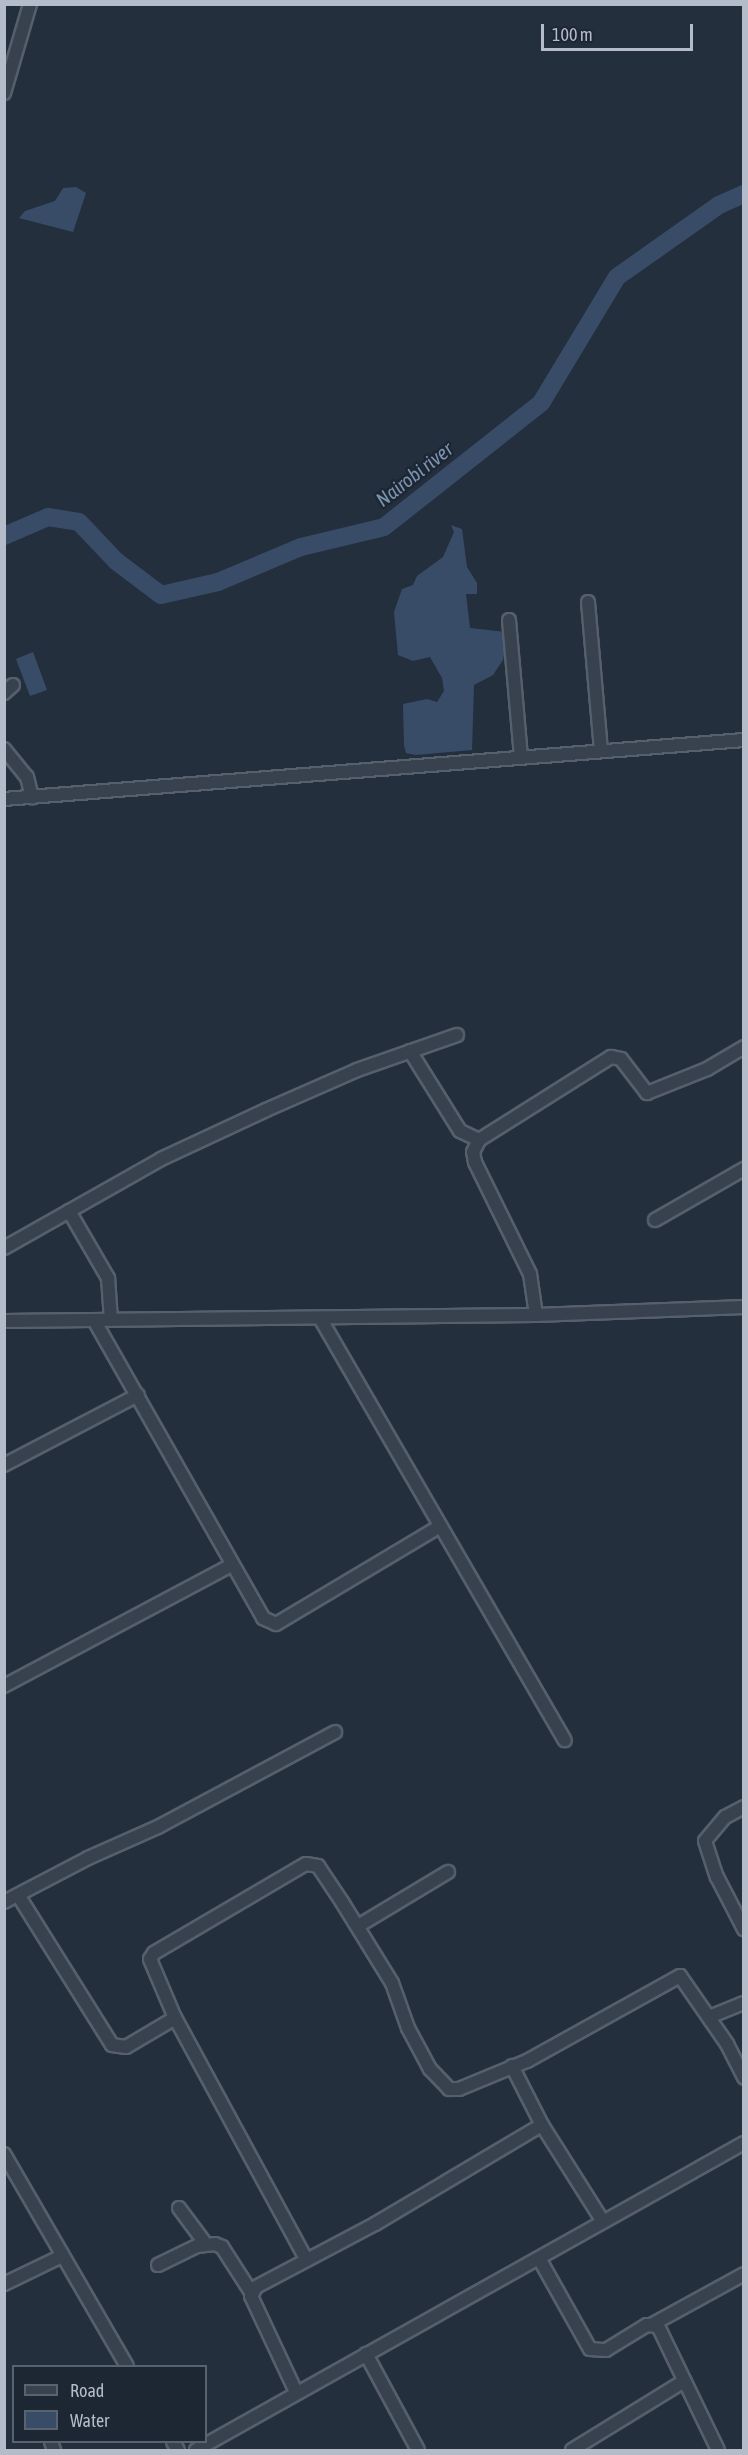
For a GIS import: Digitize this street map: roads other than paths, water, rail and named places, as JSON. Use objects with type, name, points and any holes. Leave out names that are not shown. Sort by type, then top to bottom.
[{"type":"street","points":[[4,93],[30,4]]},
{"type":"street","points":[[588,602],[601,750]]},
{"type":"street","points":[[509,620],[521,757]]},
{"type":"street","points":[[4,799],[744,740]]},
{"type":"street","points":[[4,750],[27,777],[32,797]]},
{"type":"street","points":[[4,1248],[161,1160],[266,1110],[410,1051],[457,1035]]},
{"type":"street","points":[[536,1315],[531,1274],[475,1162],[473,1152],[479,1140],[611,1057],[621,1059],[647,1093],[707,1069],[744,1047]]},
{"type":"street","points":[[410,1051],[460,1131],[479,1140]]},
{"type":"street","points":[[655,1220],[744,1169]]},
{"type":"street","points":[[69,1212],[108,1278],[111,1320]]},
{"type":"street","points":[[4,1321],[536,1315],[744,1307]]},
{"type":"street","points":[[320,1318],[439,1527],[565,1740]]},
{"type":"street","points":[[94,1320],[138,1395],[230,1566],[262,1618],[276,1624],[439,1527]]},
{"type":"street","points":[[4,1465],[138,1395]]},
{"type":"street","points":[[4,1686],[230,1566]]},
{"type":"street","points":[[4,1902],[88,1857],[158,1827],[334,1732]]},
{"type":"street","points":[[744,1807],[725,1817],[705,1840],[717,1876],[744,1929]]},
{"type":"street","points":[[306,2259],[175,2018],[151,1965],[154,1953],[306,1864],[318,1866],[358,1926],[392,1983],[408,2028],[430,2069],[449,2089],[459,2089],[512,2066],[680,1976],[709,2017],[744,2078]]},
{"type":"street","points":[[358,1926],[448,1872]]},
{"type":"street","points":[[18,1895],[112,2045],[126,2047],[175,2018]]},
{"type":"street","points":[[709,2017],[744,2003]]},
{"type":"street","points":[[512,2066],[542,2125],[602,2220]]},
{"type":"street","points":[[251,2292],[306,2259],[375,2224],[542,2125]]},
{"type":"street","points":[[196,2451],[296,2392],[540,2260],[602,2220],[744,2143]]},
{"type":"street","points":[[4,2154],[126,2365]]},
{"type":"street","points":[[179,2208],[205,2244]]},
{"type":"street","points":[[158,2265],[205,2244],[222,2247],[251,2292],[296,2392]]},
{"type":"street","points":[[4,2284],[62,2256]]},
{"type":"street","points":[[540,2260],[590,2349],[606,2350],[744,2274]]},
{"type":"street","points":[[653,2324],[658,2326],[718,2451]]},
{"type":"street","points":[[366,2354],[417,2451]]},
{"type":"street","points":[[572,2451],[684,2381]]},
{"type":"water","points":[[76,187],[86,193],[73,232],[19,218],[25,211],[55,201],[63,188]]},
{"type":"water","points":[[451,525],[462,529],[467,567],[477,583],[477,594],[466,594],[470,628],[506,632],[508,637],[503,660],[493,675],[474,685],[472,750],[416,755],[406,753],[403,704],[427,699],[437,702],[444,691],[442,678],[430,657],[413,661],[398,655],[394,612],[402,589],[413,585],[417,576],[443,557],[454,532]]},
{"type":"water","points":[[33,652],[47,690],[30,696],[16,659]]},
{"type":"waterway","name":"Nairobi river","points":[[4,536],[48,517],[79,522],[116,561],[161,595],[218,582],[301,547],[384,527],[541,403],[617,277],[719,205],[744,194]]}]
